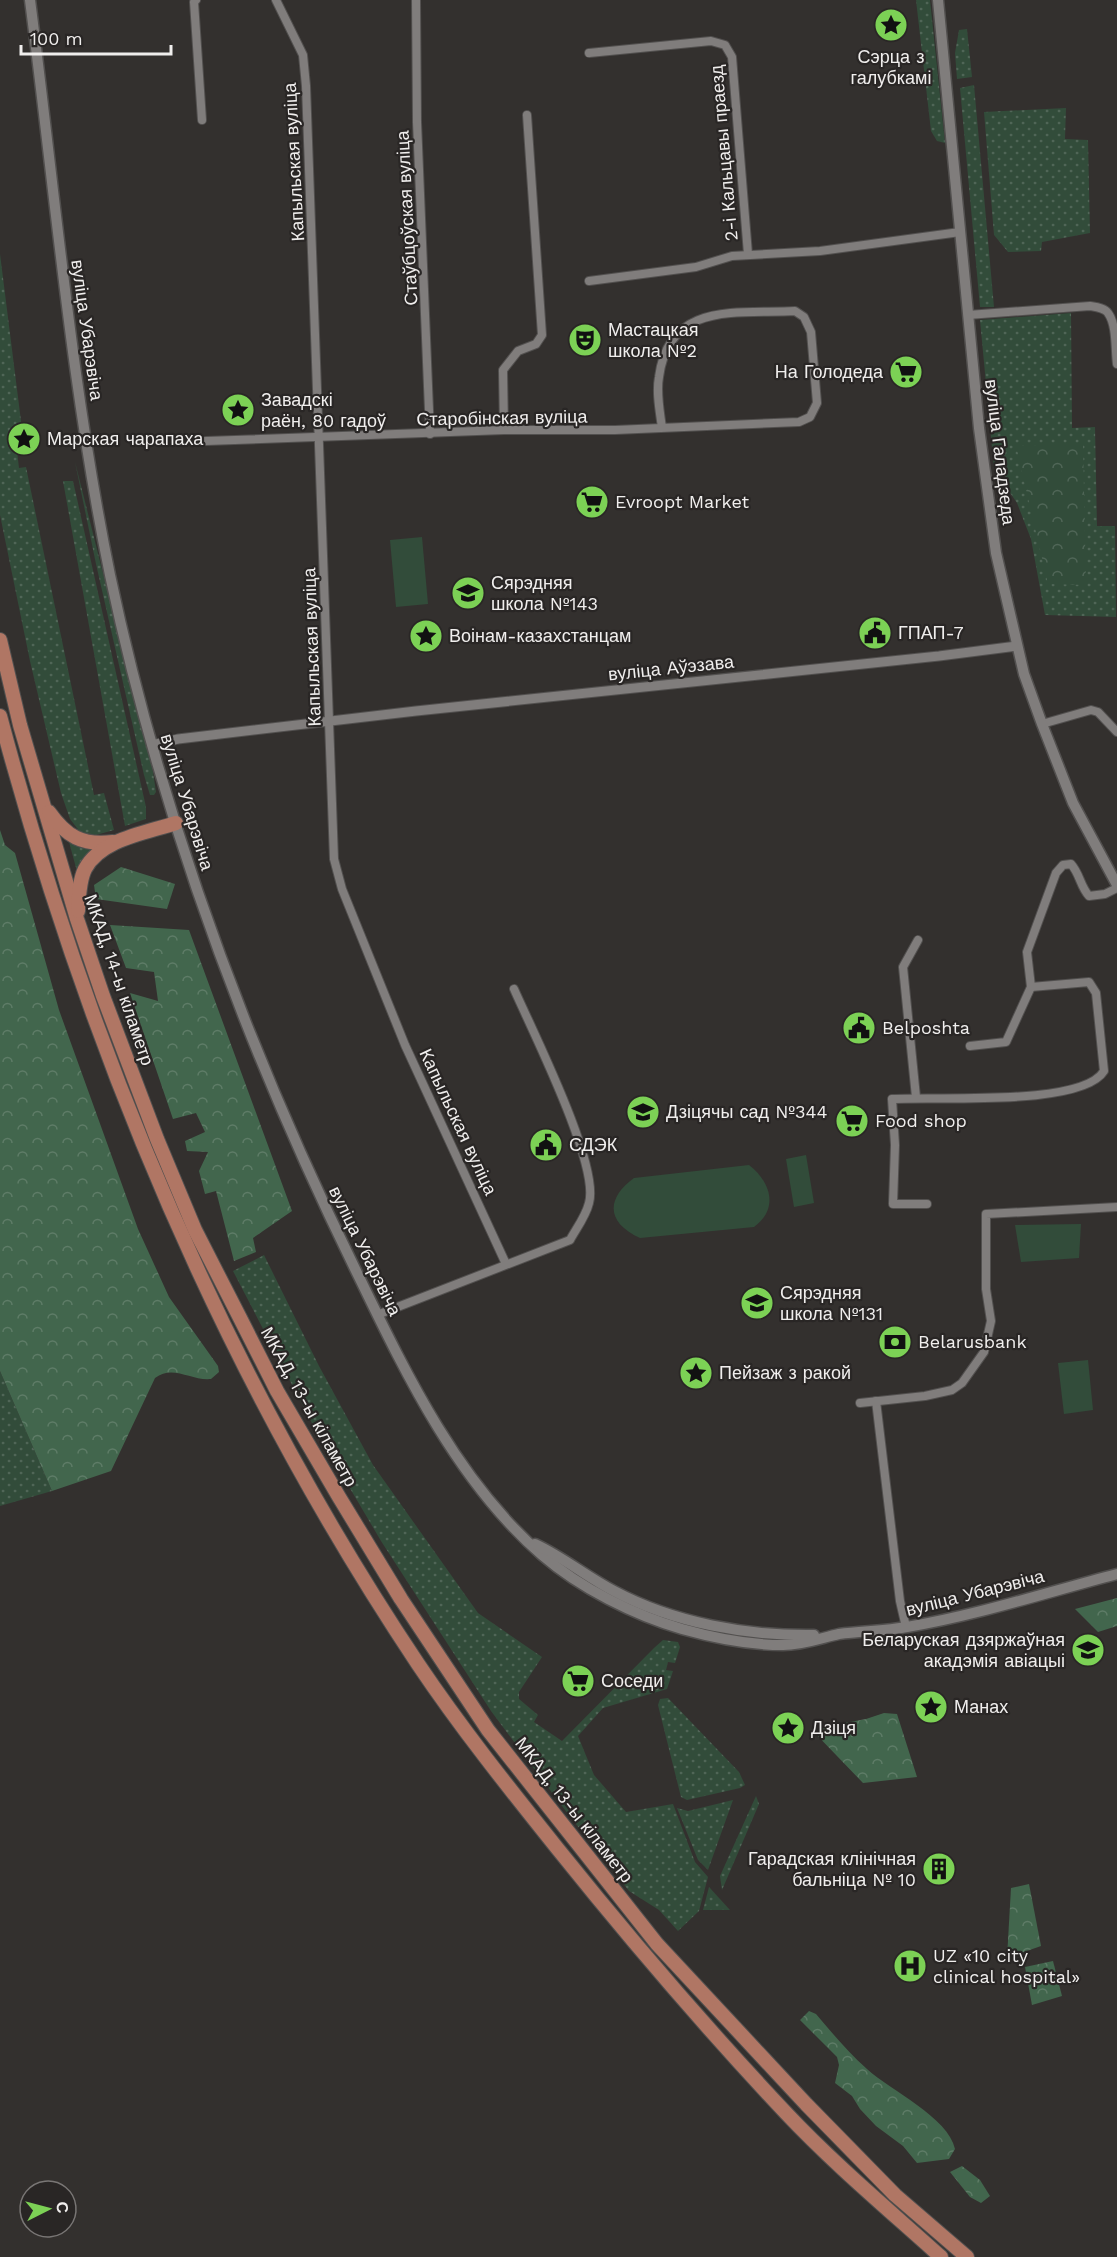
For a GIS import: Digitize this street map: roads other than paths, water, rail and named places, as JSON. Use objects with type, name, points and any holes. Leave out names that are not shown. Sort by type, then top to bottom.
[{"type":"highway","name":"МКАД, 14-ы кіламетр","points":[[0,640],[42,802],[77,919],[157,1139],[195,1230],[240,1318]]},
{"type":"highway","name":"МКАД, 14-ы кіламетр","points":[[0,716],[27,820],[96,1027],[149,1162],[225,1326]]},
{"type":"highway","points":[[42,802],[58,825],[81,842],[121,841]]},
{"type":"highway","points":[[77,919],[85,870],[97,854],[121,841],[176,823]]},
{"type":"highway","name":"МКАД, 13-ы кіламетр","points":[[240,1318],[277,1390],[345,1508],[401,1599],[488,1730],[657,1944],[806,2104],[895,2195],[967,2257]]},
{"type":"highway","name":"МКАД, 13-ы кіламетр","points":[[225,1326],[324,1510],[417,1662],[480,1752],[631,1941],[780,2106],[941,2257]]},
{"type":"main road","name":"вуліца Убарэвіча","points":[[30,0],[63,285],[84,428],[109,571],[152,745],[208,922],[266,1075],[301,1157],[377,1315],[427,1409],[472,1478],[544,1557],[595,1590],[635,1611],[686,1630],[789,1645],[839,1635],[906,1627],[1117,1574]]},
{"type":"main road","name":"вуліца Галадзеда","points":[[938,0],[988,502],[1017,646],[1024,674],[1073,803],[1117,887]]},
{"type":"street","points":[[196,0],[194,2],[202,120]]},
{"type":"street","name":"Капыльская вуліца","points":[[276,0],[303,55],[306,86],[321,439],[334,859],[342,889],[405,1045],[506,1264]]},
{"type":"street","name":"Стаўбцоўская вуліца","points":[[416,0],[417,122],[430,434]]},
{"type":"street","name":"2-і Кальцавы праезд","points":[[589,52],[711,41],[725,45],[732,57],[748,254]]},
{"type":"street","points":[[504,430],[502,370],[518,351],[536,344],[542,335],[527,115]]},
{"type":"street","points":[[589,281],[696,267],[732,255],[820,251],[960,232]]},
{"type":"street","points":[[968,315],[1090,306],[1101,308],[1108,313],[1112,323],[1117,364]]},
{"type":"street","name":"Старобінская вуліца","points":[[206,441],[321,439],[504,430],[662,428],[799,422],[810,417],[816,403],[810,332],[804,317],[795,310],[721,313],[682,328],[665,348],[658,380],[662,428]]},
{"type":"street","name":"вуліца Аўэзава","points":[[152,745],[178,739],[328,721],[1017,646]]},
{"type":"street","points":[[1042,724],[1091,710],[1098,712],[1117,732]]},
{"type":"street","points":[[970,1046],[1006,1042],[1031,987],[1027,952],[1056,873],[1063,865],[1071,864],[1077,870],[1083,889],[1089,896],[1105,894],[1117,887]]},
{"type":"street","points":[[916,1097],[903,967],[918,940]]},
{"type":"street","points":[[927,1204],[893,1204],[895,1145],[892,1098],[998,1098],[1044,1094],[1076,1089],[1098,1080],[1104,1071],[1096,993],[1089,982],[1031,987]]},
{"type":"street","points":[[377,1315],[570,1240],[590,1203],[590,1180],[578,1138],[514,988]]},
{"type":"street","points":[[860,1403],[925,1396],[952,1390],[962,1383],[984,1352],[991,1321],[986,1289],[986,1214],[1117,1207]]},
{"type":"street","points":[[876,1401],[900,1601],[906,1627]]},
{"type":"place","name":"Сэрца з галубкамі","points":[[891,25]]},
{"type":"place","name":"Мастацкая школа №2","points":[[585,340]]},
{"type":"place","name":"На Голодеда","points":[[906,372]]},
{"type":"place","name":"Завадскі раён, 80 гадоў","points":[[238,410]]},
{"type":"place","name":"Марская чарапаха","points":[[24,439]]},
{"type":"place","name":"Evroopt Market","points":[[592,502]]},
{"type":"place","name":"Сярэдняя школа №143","points":[[468,593]]},
{"type":"place","name":"ГПАП-7","points":[[875,633]]},
{"type":"place","name":"Воінам-казахстанцам","points":[[426,636]]},
{"type":"place","name":"Belposhta","points":[[859,1028]]},
{"type":"place","name":"Дзіцячы сад №344","points":[[643,1112]]},
{"type":"place","name":"Food shop","points":[[852,1121]]},
{"type":"place","name":"СДЭК","points":[[546,1145]]},
{"type":"place","name":"Сярэдняя школа №131","points":[[757,1303]]},
{"type":"place","name":"Belarusbank","points":[[895,1342]]},
{"type":"place","name":"Пейзаж з ракой","points":[[696,1373]]},
{"type":"place","name":"Беларуская дзяржаўная акадэмія авіацыі","points":[[1088,1650]]},
{"type":"place","name":"Соседи","points":[[578,1681]]},
{"type":"place","name":"Манах","points":[[931,1707]]},
{"type":"place","name":"Дзіця","points":[[788,1728]]},
{"type":"place","name":"Гарадская клінічная бальніца № 10","points":[[939,1869]]},
{"type":"place","name":"UZ «10 city clinical hospital»","points":[[910,1966]]}]
